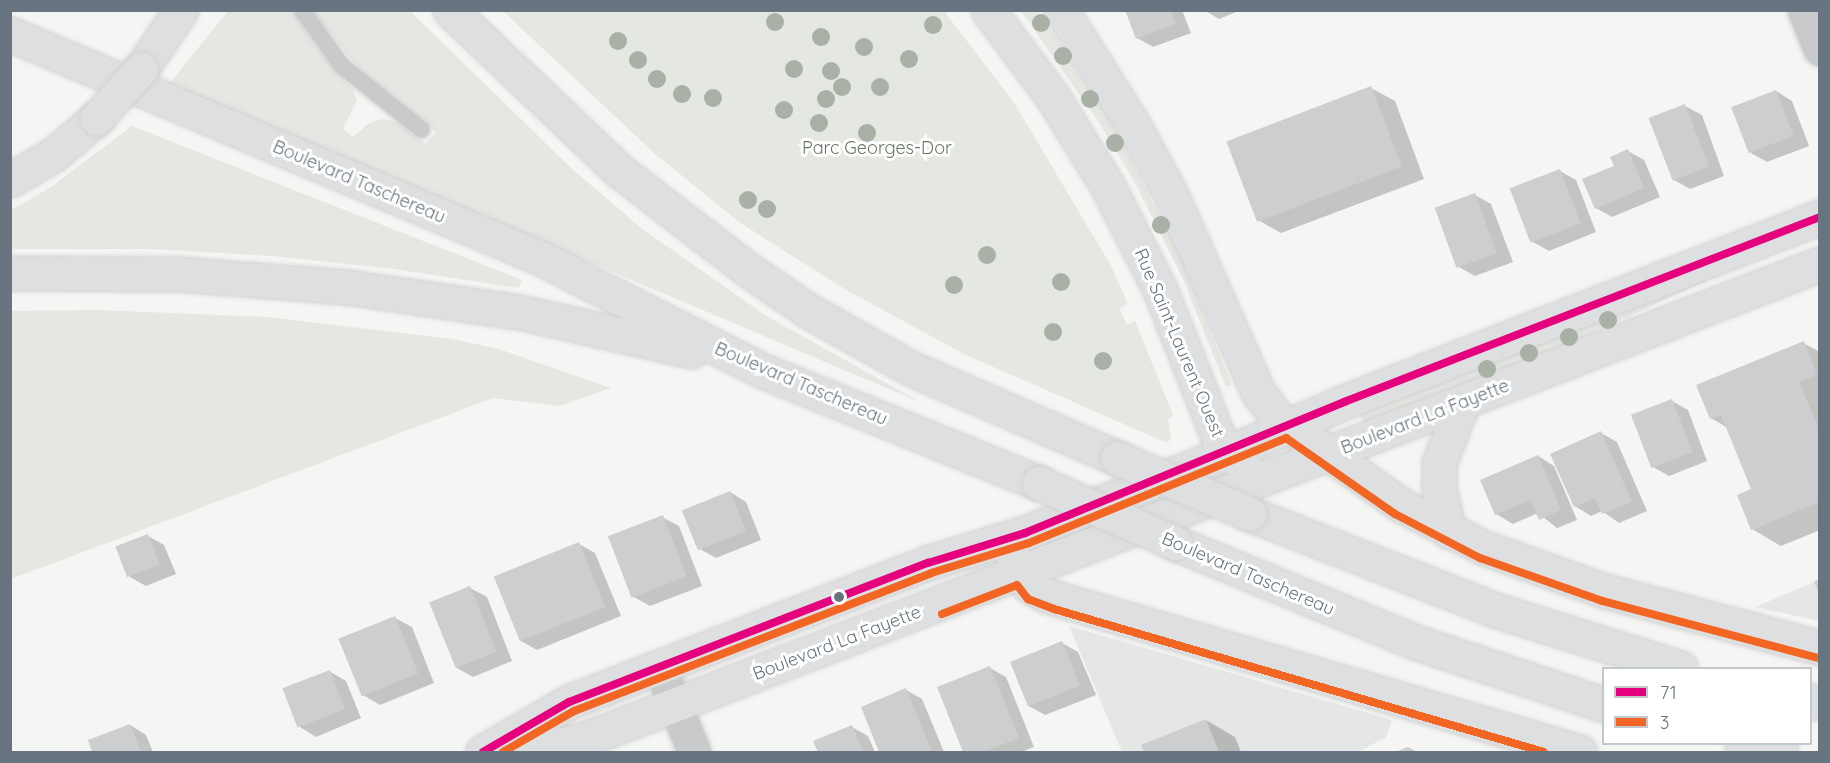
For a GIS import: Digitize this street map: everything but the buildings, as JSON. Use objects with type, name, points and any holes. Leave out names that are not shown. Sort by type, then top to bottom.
[{"type":"main road","points":[[10,180],[53,155],[97,118],[141,69],[181,10]]},
{"type":"main road","points":[[450,10],[634,183],[692,230],[807,310],[910,368],[1250,514],[1495,610],[1674,667]]},
{"type":"main road","name":"Rue Saint-Laurent Ouest","points":[[988,10],[1052,96],[1112,194],[1160,290],[1225,454],[1269,477]]},
{"type":"main road","points":[[1061,10],[1132,123],[1171,195],[1258,392],[1287,426],[1401,505],[1449,532],[1605,591],[1820,648]]},
{"type":"main road","name":"Boulevard Taschereau","points":[[10,33],[542,258],[763,371],[1039,483],[1175,543],[1415,642],[1602,704]]},
{"type":"main road","points":[[483,753],[569,702],[928,563],[1006,539],[1820,217]]},
{"type":"main road","name":"Boulevard La Fayette","points":[[523,753],[583,740],[1820,264]]},
{"type":"main road","points":[[10,273],[216,276],[384,291],[600,327],[763,371]]},
{"type":"main road","points":[[1449,532],[1439,488],[1439,464],[1463,402]]},
{"type":"main road","points":[[1006,539],[1020,573],[1029,586],[1048,596],[1580,753]]},
{"type":"main road","points":[[1746,745],[1781,753]]},
{"type":"street","points":[[1804,10],[1820,49]]},
{"type":"street","points":[[660,667],[694,753]]},
{"type":"lane","points":[[302,10],[342,66],[422,130]]},
{"type":"shaded area","points":[[1819,579],[1819,621],[1755,607],[1814,582]]},
{"type":"shaded area","points":[[1069,626],[1392,720],[1386,737],[1358,752],[1122,752]]},
{"type":"green space","points":[[228,11],[293,11],[321,53],[352,88],[357,101],[343,129],[353,137],[368,124],[382,119],[395,121],[426,144],[436,132],[361,71],[312,11],[410,11],[571,168],[641,228],[765,315],[922,403],[169,84]]},
{"type":"green space","name":"Parc Georges-Dor","points":[[503,11],[944,11],[1015,104],[1111,266],[1128,304],[1119,308],[1127,325],[1135,321],[1173,415],[1168,420],[1171,439],[1167,443],[964,354],[848,291],[778,247],[739,222],[653,152]]},
{"type":"green space","points":[[1021,11],[1038,11],[1109,118],[1179,253],[1232,385],[1226,387],[1182,277],[1136,185],[1100,124]]},
{"type":"green space","points":[[132,126],[522,280],[519,288],[394,269],[273,256],[150,249],[11,249],[11,210],[51,187]]},
{"type":"green space","points":[[1756,258],[1575,341],[1364,425],[1358,410]]},
{"type":"green space","points":[[98,310],[267,317],[452,339],[499,349],[611,388],[560,406],[493,398],[11,579],[11,311]]},
{"type":"transit line","name":"71","points":[[483,752],[569,702],[928,563],[1025,533],[1344,402],[1820,217]]},
{"type":"transit line","name":"3","points":[[503,752],[574,711],[931,573],[1029,543],[1286,438],[1395,514],[1480,558],[1602,601],[1817,658]]},
{"type":"transit line","name":"3","points":[[942,614],[1017,585],[1028,599],[1054,609],[1544,752]]}]
